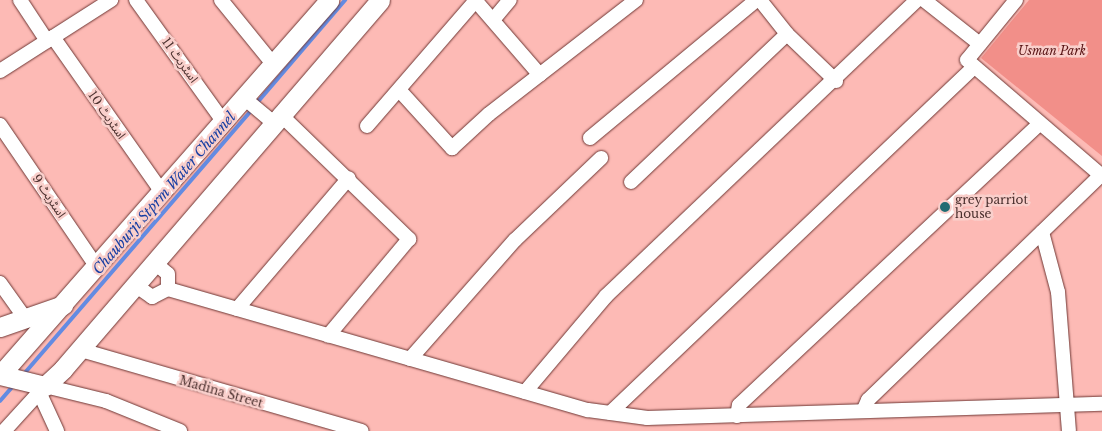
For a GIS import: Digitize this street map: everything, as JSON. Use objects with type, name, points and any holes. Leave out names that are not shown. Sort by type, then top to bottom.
[{"type":"street","name":"اسٹریٹ 10","points":[[20,0],[162,192]]},
{"type":"street","points":[[0,71],[111,0]]},
{"type":"street","name":"اسٹریٹ 11","points":[[136,0],[223,121]]},
{"type":"street","points":[[221,0],[273,64]]},
{"type":"street","points":[[180,431],[106,401],[41,388],[3,376],[223,121],[246,100],[273,64],[329,0]]},
{"type":"street","points":[[4,431],[41,388],[81,350],[273,118],[380,0]]},
{"type":"street","points":[[367,126],[401,92],[476,0],[540,75]]},
{"type":"street","points":[[493,20],[510,0]]},
{"type":"street","points":[[401,92],[452,148],[540,75],[636,0]]},
{"type":"street","points":[[590,138],[758,0],[787,34],[836,81]]},
{"type":"street","points":[[525,392],[606,296],[836,81],[917,0]]},
{"type":"street","points":[[924,0],[980,44]]},
{"type":"street","points":[[864,409],[868,400],[1102,175],[967,60],[1016,0]]},
{"type":"street","points":[[631,182],[787,34]]},
{"type":"street","points":[[610,413],[974,67]]},
{"type":"street","points":[[246,100],[273,118],[349,178],[409,239],[328,336]]},
{"type":"street","points":[[737,416],[738,405],[1040,123]]},
{"type":"street","name":"اسٹریٹ 9","points":[[0,125],[97,267]]},
{"type":"street","points":[[410,359],[514,240],[601,158]]},
{"type":"street","points":[[237,309],[349,178]]},
{"type":"street","points":[[1042,232],[1058,292],[1070,431]]},
{"type":"street","points":[[154,262],[168,274],[168,289]]},
{"type":"street","points":[[0,283],[25,318]]},
{"type":"street","points":[[135,285],[152,296],[168,289],[525,392],[610,413],[647,418],[737,416],[864,409],[1102,404]]},
{"type":"street","points":[[0,327],[65,305]]},
{"type":"street","name":"Madina Street","points":[[81,350],[362,431]]},
{"type":"street","points":[[41,388],[57,431]]},
{"type":"green space","name":"Usman Park","points":[[1029,0],[1102,0],[1102,156],[981,58]]},
{"type":"waterway","name":"Chauburji Stprm Water Channel","points":[[256,104],[345,0]]},
{"type":"waterway","name":"Chauburji Stprm Water Channel","points":[[23,375],[252,110]]},
{"type":"waterway","name":"Chauburji Stprm Water Channel","points":[[0,401],[15,384]]},
{"type":"place","name":"grey parriot house","points":[[945,207]]}]
